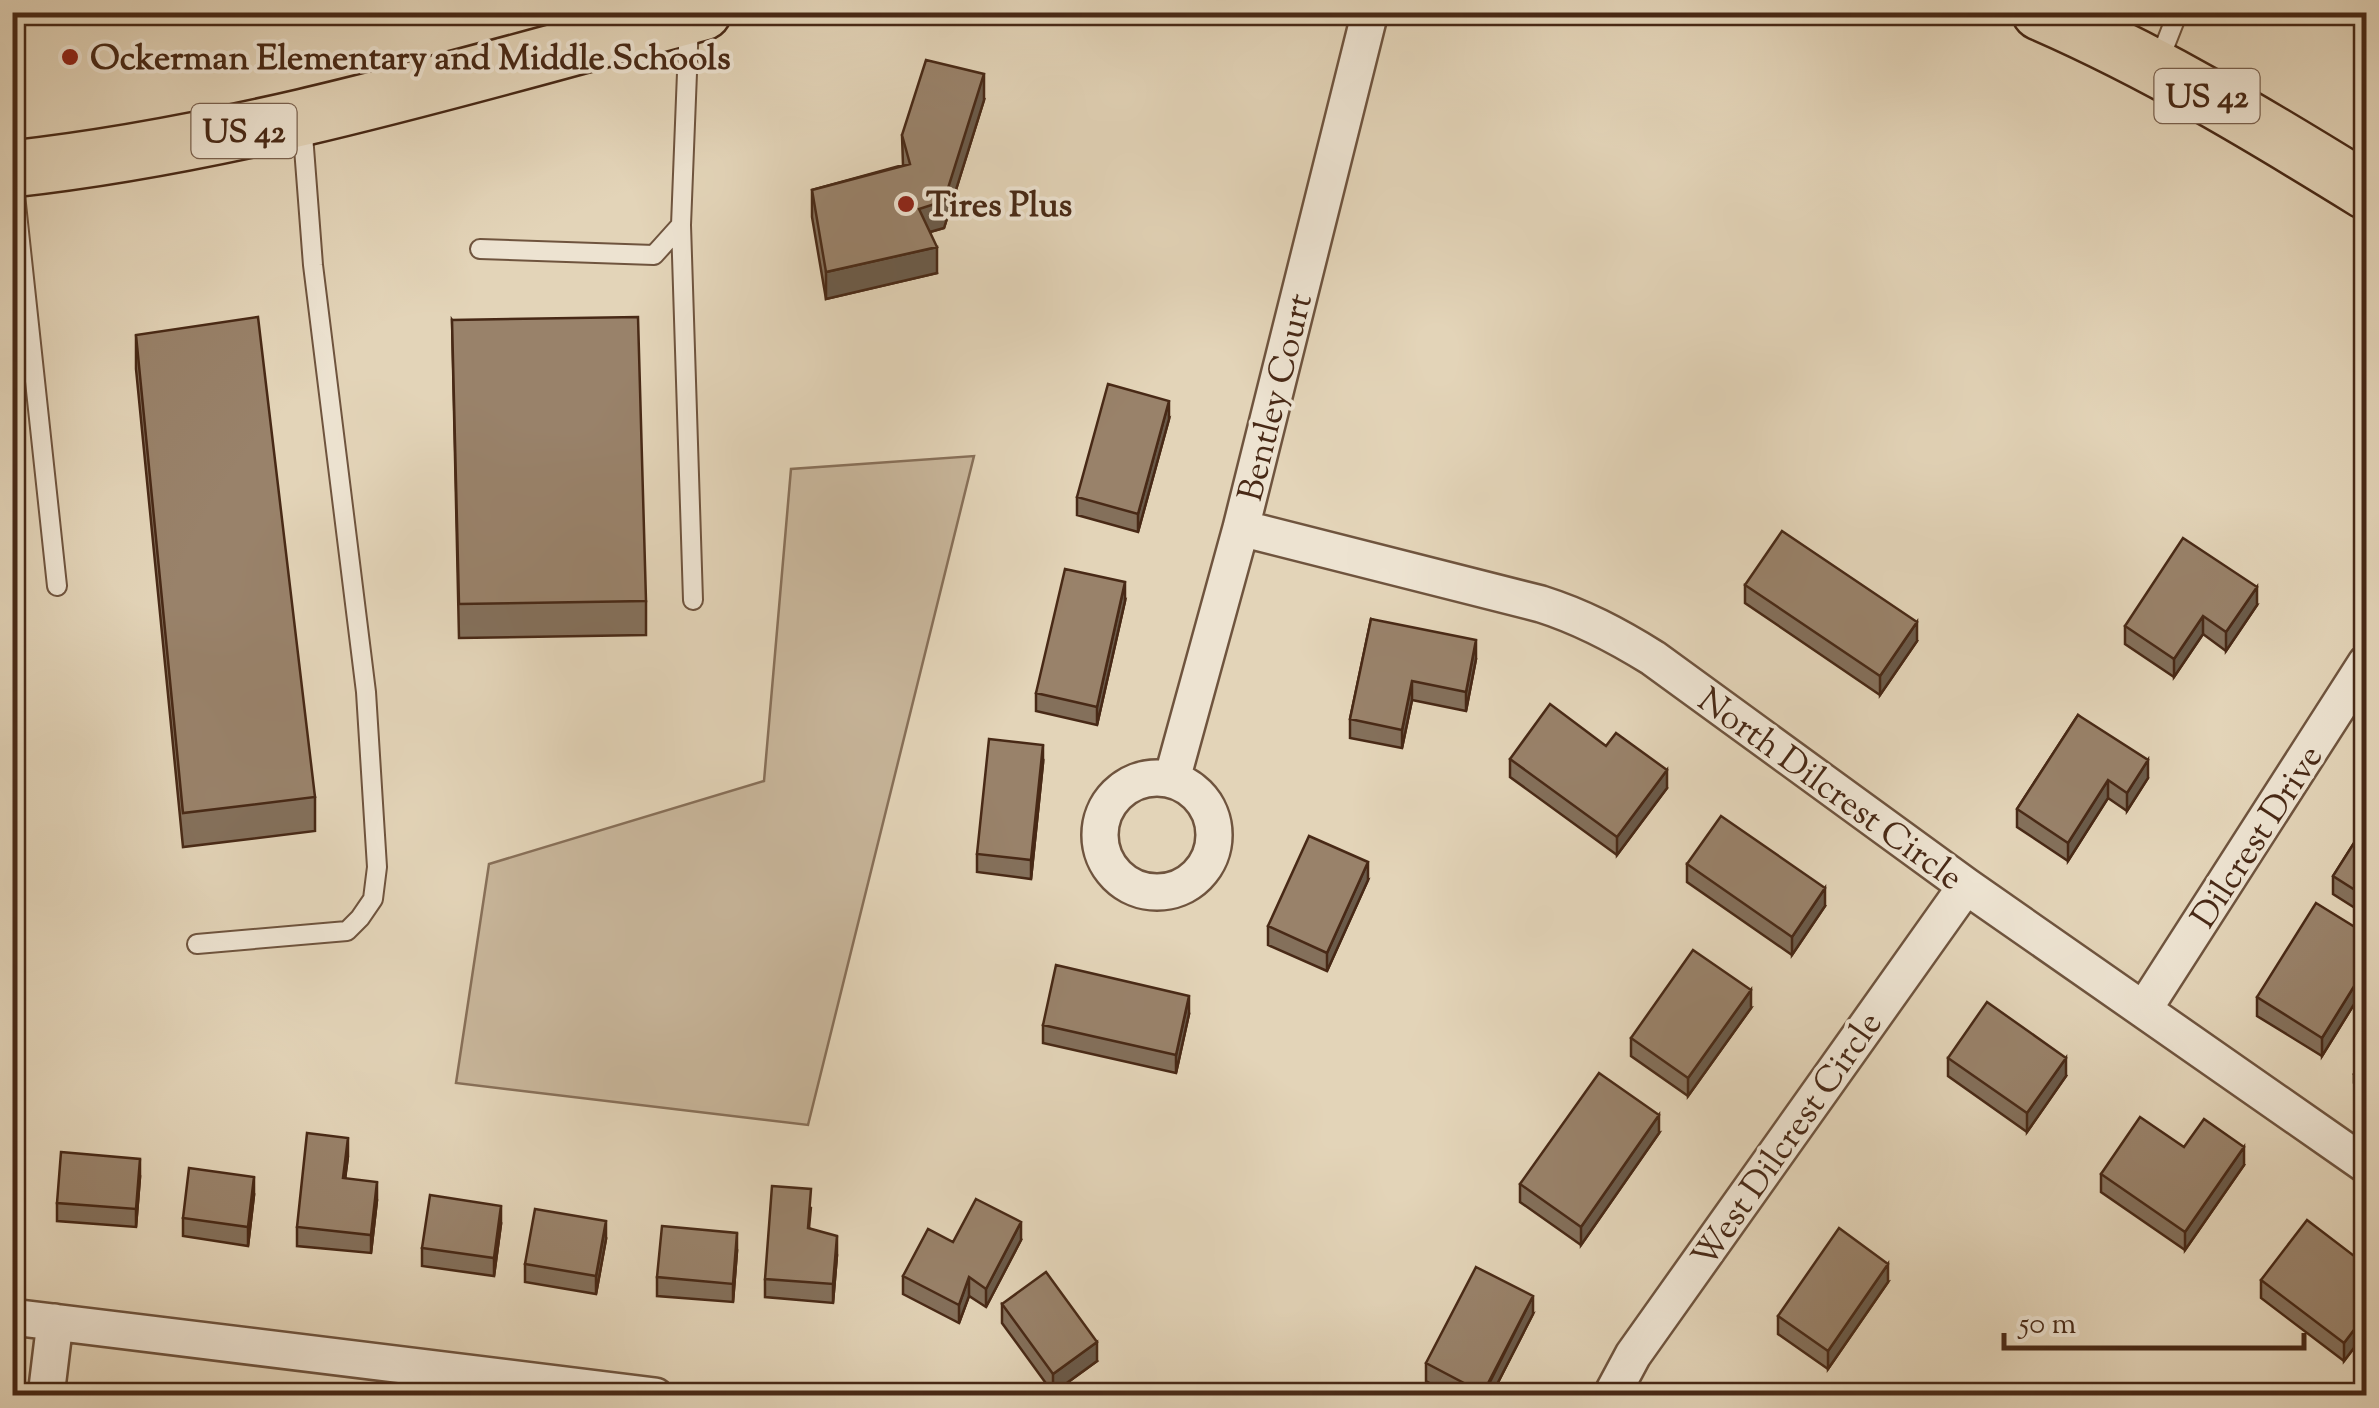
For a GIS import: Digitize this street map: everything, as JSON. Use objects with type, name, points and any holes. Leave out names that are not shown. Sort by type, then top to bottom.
[{"type":"main road","name":"US 42","points":[[2040,12],[2185,83],[2366,191]]},
{"type":"main road","name":"US 42","points":[[12,169],[235,133],[696,14]]},
{"type":"street","name":"Bentley Court","points":[[1172,779],[1241,528],[1370,12]]},
{"type":"street","name":"North Dilcrest Circle","points":[[1241,528],[1541,604],[1602,628],[1653,658],[1966,886],[2366,1166]]},
{"type":"street","name":"Dilcrest Drive","points":[[2144,1009],[2366,663]]},
{"type":"street","name":"West Dilcrest Circle","points":[[1611,1396],[1633,1355],[1966,886]]},
{"type":"street","points":[[12,1317],[655,1396]]},
{"type":"street","points":[[46,1396],[55,1322]]},
{"type":"lane","points":[[2156,68],[2178,12]]},
{"type":"lane","points":[[693,600],[680,225],[696,14]]},
{"type":"lane","points":[[197,944],[347,931],[373,899],[377,867],[366,692],[314,265],[302,117]]},
{"type":"lane","points":[[12,169],[56,586]]},
{"type":"lane","points":[[480,248],[654,255],[680,225]]},
{"type":"shaded area","points":[[974,456],[808,1125],[456,1083],[489,864],[764,781],[791,469]]},
{"type":"building","name":"Tires Plus","points":[[926,60],[984,74],[944,201],[919,209],[937,247],[826,272],[812,190],[910,164],[902,135]]},
{"type":"building","points":[[258,317],[315,797],[183,813],[136,335]]},
{"type":"building","points":[[638,317],[646,601],[459,604],[452,320]]},
{"type":"building","points":[[1108,384],[1169,401],[1138,514],[1077,497]]},
{"type":"building","points":[[12,424],[24,616],[12,617]]},
{"type":"building","points":[[1782,531],[1917,622],[1880,676],[1745,585]]},
{"type":"building","points":[[2183,538],[2257,587],[2226,632],[2203,616],[2174,659],[2125,626]]},
{"type":"building","points":[[1065,569],[1125,582],[1097,707],[1036,693]]},
{"type":"building","points":[[1371,619],[1476,640],[1466,692],[1412,681],[1402,730],[1350,719]]},
{"type":"building","points":[[1550,704],[1606,746],[1616,733],[1667,770],[1617,837],[1510,759]]},
{"type":"building","points":[[2078,715],[2148,760],[2127,793],[2108,780],[2068,843],[2017,809]]},
{"type":"building","points":[[989,739],[1043,745],[1031,860],[977,854]]},
{"type":"building","points":[[1721,816],[1825,888],[1792,937],[1687,864]]},
{"type":"building","points":[[2366,824],[2366,897],[2333,876]]},
{"type":"building","points":[[1309,836],[1368,862],[1327,953],[1268,926]]},
{"type":"building","points":[[2316,903],[2366,934],[2366,967],[2322,1038],[2257,997]]},
{"type":"building","points":[[1693,950],[1751,990],[1688,1078],[1631,1038]]},
{"type":"building","points":[[1056,965],[1189,996],[1176,1055],[1043,1025]]},
{"type":"building","points":[[1987,1002],[2066,1058],[2027,1113],[1948,1058]]},
{"type":"building","points":[[2366,1056],[2366,1083],[2354,1074]]},
{"type":"building","points":[[1599,1073],[1659,1115],[1581,1227],[1520,1184]]},
{"type":"building","points":[[2140,1117],[2184,1147],[2204,1119],[2244,1147],[2185,1232],[2101,1174]]},
{"type":"building","points":[[307,1133],[348,1138],[343,1178],[377,1182],[371,1235],[297,1227]]},
{"type":"building","points":[[61,1152],[140,1159],[136,1209],[57,1203]]},
{"type":"building","points":[[189,1168],[254,1177],[248,1227],[183,1218]]},
{"type":"building","points":[[772,1186],[811,1189],[808,1228],[837,1236],[833,1284],[765,1279]]},
{"type":"building","points":[[430,1195],[501,1206],[494,1258],[422,1248]]},
{"type":"building","points":[[976,1199],[1021,1222],[986,1289],[969,1277],[959,1305],[903,1276],[928,1229],[953,1242]]},
{"type":"building","points":[[535,1209],[606,1221],[596,1276],[525,1264]]},
{"type":"building","points":[[2307,1220],[2366,1265],[2366,1314],[2344,1343],[2261,1280]]},
{"type":"building","points":[[662,1226],[737,1233],[733,1284],[657,1277]]},
{"type":"building","points":[[1839,1228],[1888,1264],[1828,1351],[1778,1316]]},
{"type":"building","points":[[1476,1267],[1533,1296],[1483,1393],[1426,1363]]},
{"type":"building","points":[[1046,1272],[1097,1342],[1053,1374],[1002,1304]]},
{"type":"building","points":[[1143,1390],[1144,1396],[1090,1396],[1090,1395]]},
{"type":"place","name":"Ockerman Elementary and Middle Schools","points":[[70,57]]},
{"type":"place","name":"Tires Plus","points":[[906,204]]}]
